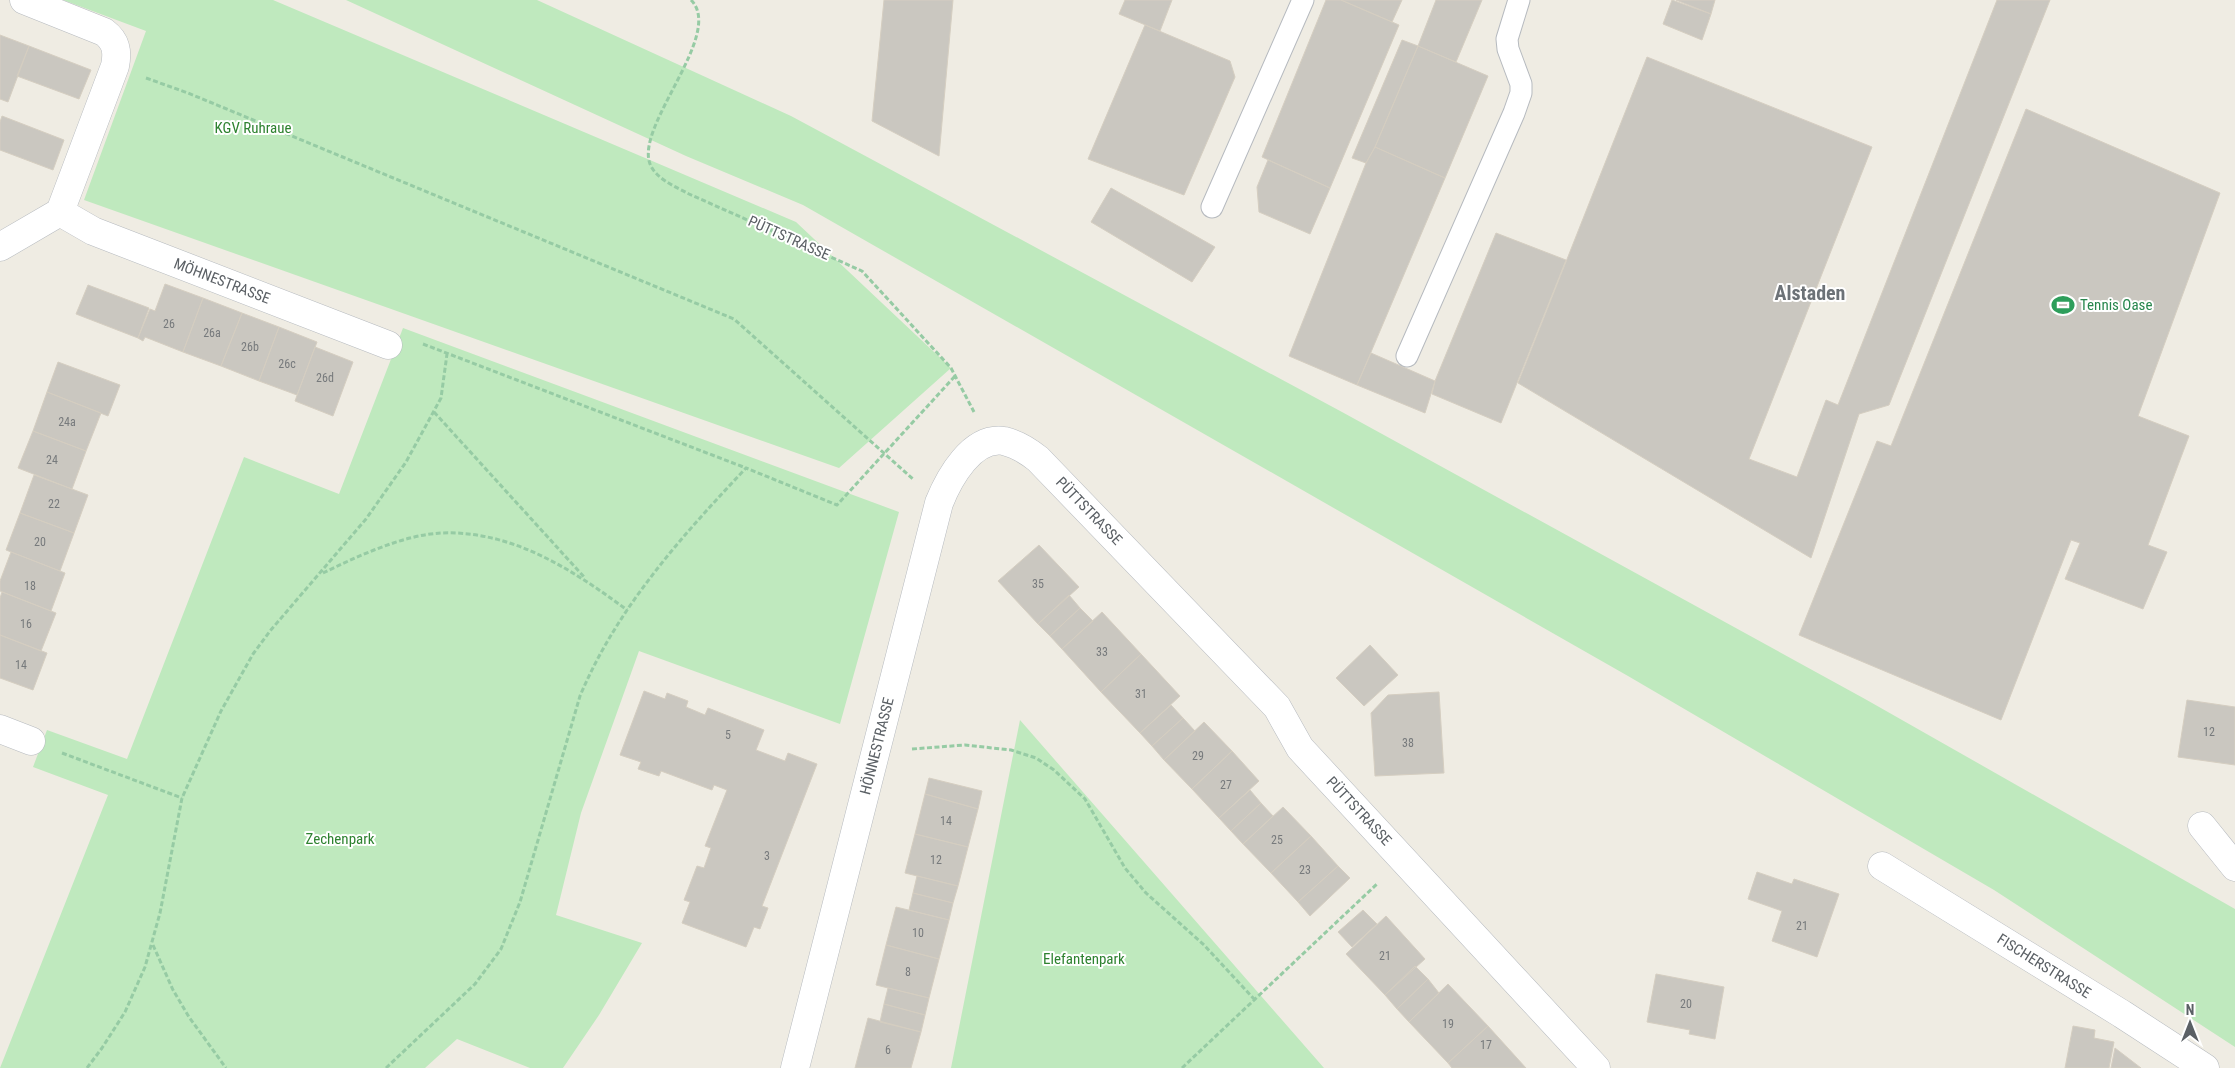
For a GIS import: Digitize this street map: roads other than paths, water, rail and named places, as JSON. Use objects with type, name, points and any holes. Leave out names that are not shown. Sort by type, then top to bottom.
[{"type":"street","points":[[0,247],[60,212],[115,66],[116,46],[112,38],[104,32],[24,0]]},
{"type":"street","name":"MÖHNESTRASSE","points":[[60,212],[93,231],[388,345]]},
{"type":"street","name":"HÖNNESTRASSE","points":[[795,1068],[939,503],[958,466],[978,448],[990,441]]},
{"type":"street","name":"PÜTTSTRASSE","points":[[990,441],[1004,441],[1023,448],[1038,459],[1277,707],[1300,748],[1596,1068]]},
{"type":"street","points":[[0,729],[31,741]]},
{"type":"street","points":[[2202,826],[2235,868]]},
{"type":"street","name":"FISCHERSTRASSE","points":[[1882,866],[2122,1014],[2205,1068]]},
{"type":"lane","points":[[1212,207],[1303,0]]},
{"type":"lane","points":[[1407,356],[1514,113],[1521,93],[1521,84],[1508,49],[1507,39],[1519,0]]},
{"type":"place","name":"Tennis Oase","points":[[2063,305]]},
{"type":"district","name":"Alstaden","points":[[1810,293]]},
{"type":"park label","name":"KGV Ruhraue","points":[[253,128]]},
{"type":"park label","name":"Zechenpark","points":[[340,839]]},
{"type":"park label","name":"Elefantenpark","points":[[1084,959]]}]
